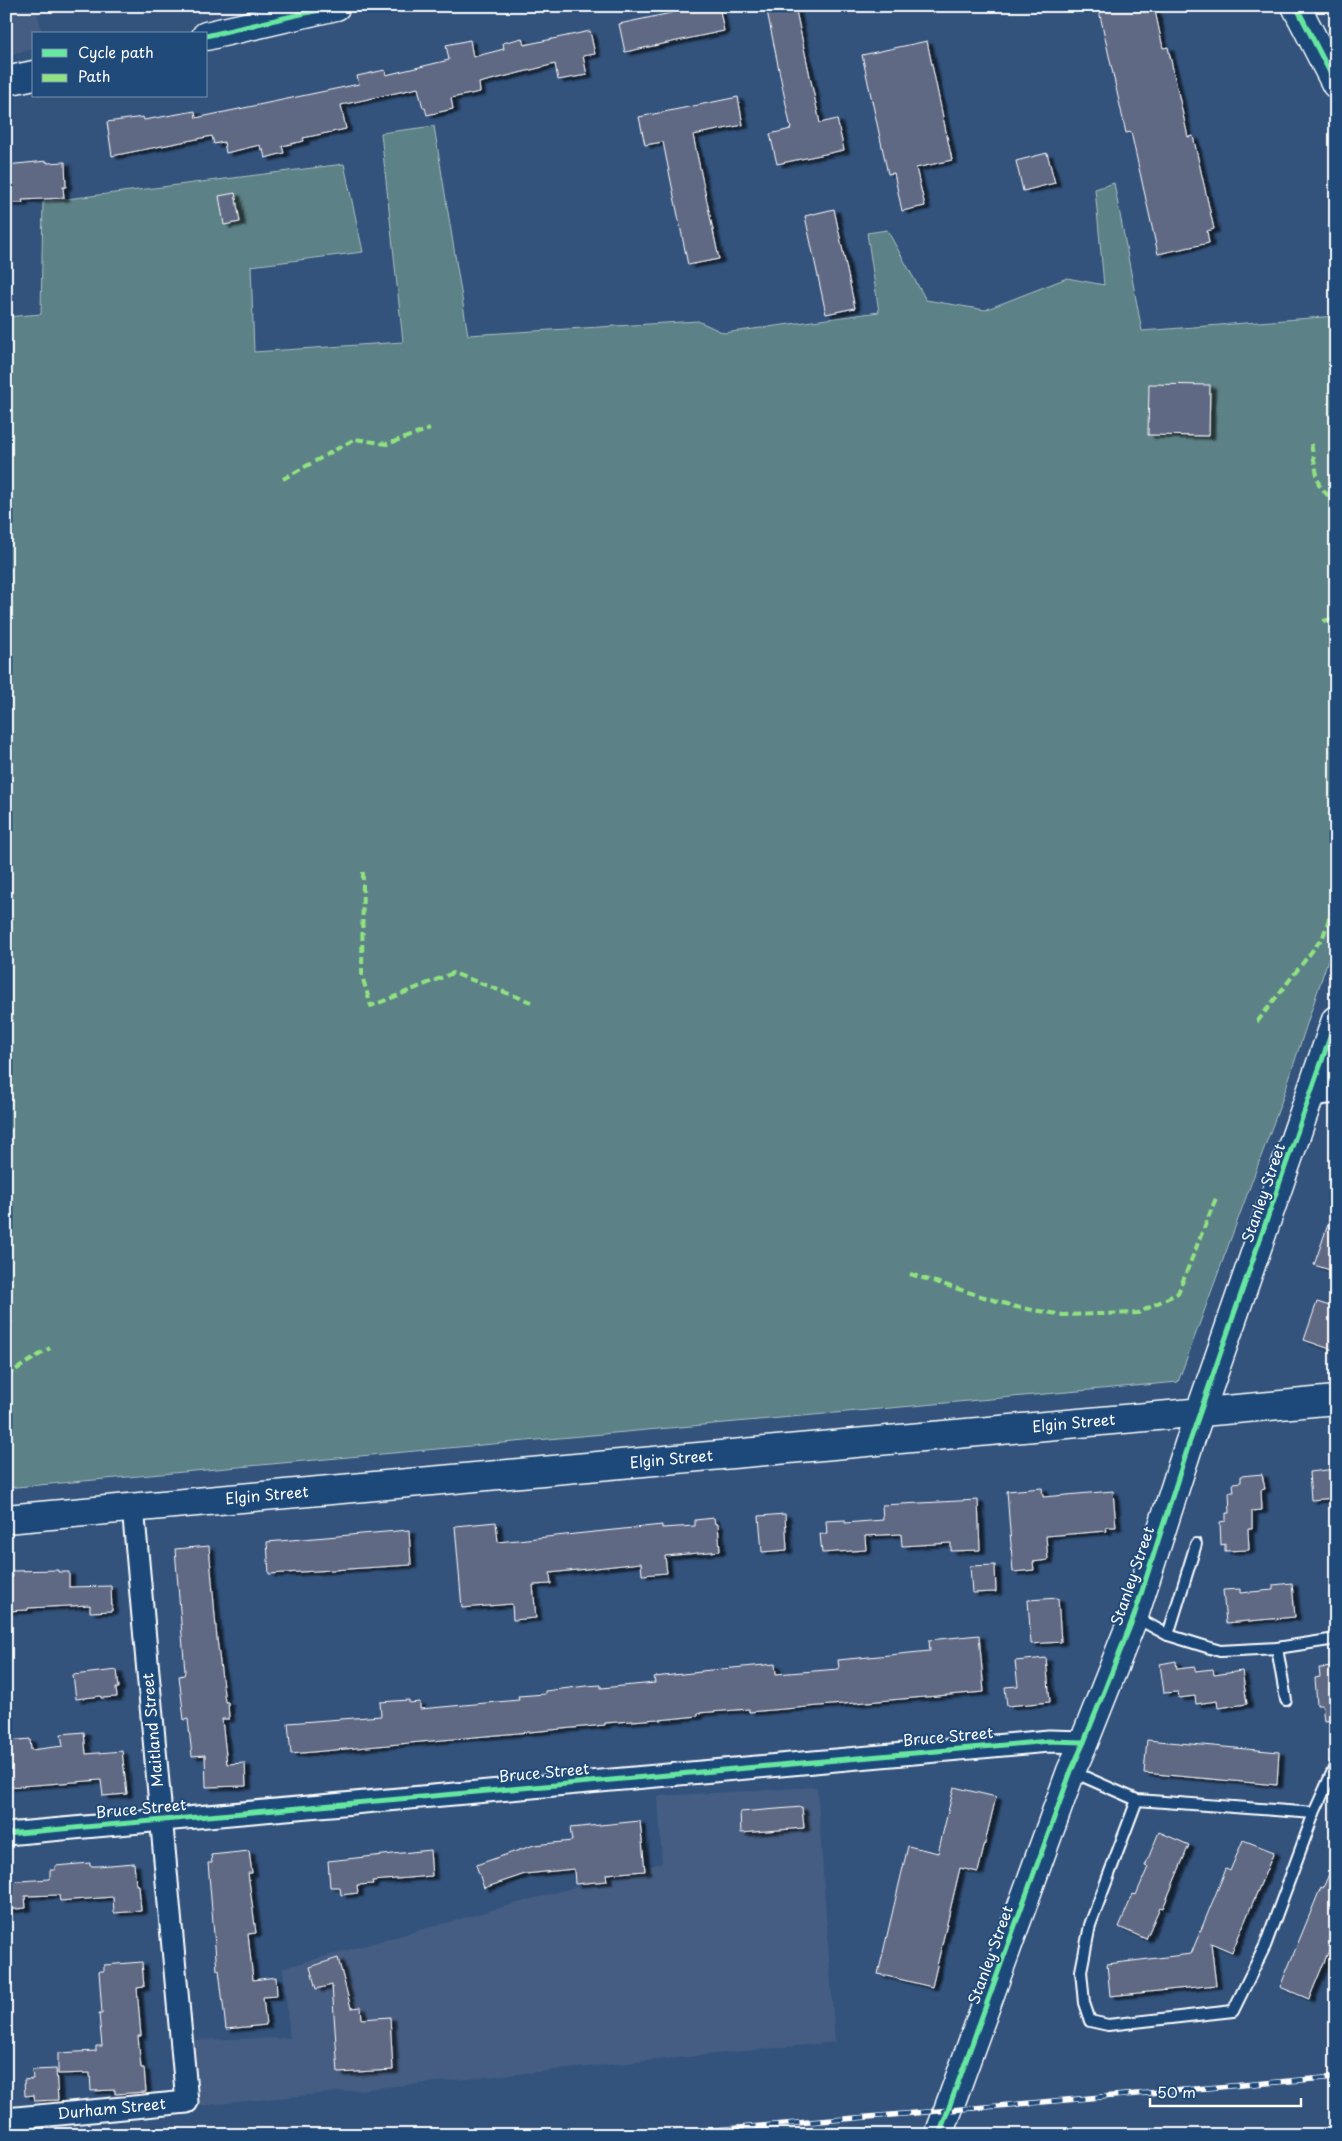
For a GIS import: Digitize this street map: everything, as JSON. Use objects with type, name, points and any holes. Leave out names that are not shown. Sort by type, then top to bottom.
[{"type":"main road","points":[[208,36],[336,6]]},
{"type":"main road","points":[[1296,6],[1336,84]]},
{"type":"main road","points":[[6,81],[32,74]]},
{"type":"main road","name":"Stanley Street","points":[[939,2135],[1070,1771],[1084,1742],[1134,1616],[1189,1444],[1323,1094],[1336,1020]]},
{"type":"main road","name":"Elgin Street","points":[[6,1519],[1336,1400]]},
{"type":"street","name":"Maitland Street","points":[[133,1507],[187,2102]]},
{"type":"street","name":"Bruce Street","points":[[6,1834],[1049,1740],[1084,1742]]},
{"type":"street","name":"Durham Street","points":[[6,2119],[187,2102]]},
{"type":"lane","points":[[1168,1635],[1196,1544]]},
{"type":"lane","points":[[1134,1616],[1168,1635],[1220,1651],[1277,1648],[1336,1639]]},
{"type":"lane","points":[[1277,1648],[1286,1700]]},
{"type":"lane","points":[[1137,1800],[1090,1925],[1081,1971],[1084,2002],[1090,2021],[1108,2025],[1233,2011],[1265,1946],[1314,1813],[1336,1764]]},
{"type":"lane","points":[[1070,1771],[1137,1800],[1314,1813]]},
{"type":"shaded area","points":[[6,6],[36,6],[42,32],[32,32],[32,49],[6,55]]},
{"type":"shaded area","points":[[817,1787],[835,2042],[187,2107],[182,2040],[290,2038],[283,1968],[662,1863],[658,1796]]},
{"type":"green space","points":[[434,126],[468,335],[698,321],[724,333],[879,312],[867,233],[887,230],[926,300],[985,310],[1067,278],[1104,285],[1095,189],[1114,183],[1142,331],[1336,316],[1336,935],[1283,1097],[1178,1382],[6,1488],[6,317],[41,314],[43,202],[344,164],[363,252],[251,266],[254,352],[403,342],[381,133]]},
{"type":"building","points":[[704,6],[719,6],[724,31],[625,52],[619,24]]},
{"type":"building","points":[[766,6],[795,6],[820,123],[837,119],[844,150],[777,164],[770,134],[791,129]]},
{"type":"building","points":[[1098,6],[1154,6],[1163,48],[1168,47],[1188,137],[1193,136],[1214,229],[1207,231],[1209,243],[1158,254],[1131,132],[1126,133]]},
{"type":"building","points":[[590,31],[595,54],[583,56],[587,75],[558,80],[555,64],[479,83],[480,92],[451,98],[453,109],[427,115],[425,108],[423,108],[418,88],[341,105],[346,129],[303,138],[304,141],[282,146],[284,153],[265,158],[260,145],[226,153],[224,142],[214,144],[212,136],[112,156],[107,122],[143,117],[144,120],[195,111],[196,118],[359,84],[357,76],[385,70],[386,75],[449,60],[446,45],[470,40],[473,57],[504,49],[503,43],[522,38],[524,45]]},
{"type":"building","points":[[927,41],[952,160],[916,168],[925,206],[902,211],[894,173],[888,174],[862,55]]},
{"type":"building","points":[[738,97],[743,125],[693,135],[719,259],[688,265],[663,142],[645,145],[639,117]]},
{"type":"building","points":[[1047,153],[1055,183],[1023,191],[1016,161]]},
{"type":"building","points":[[47,161],[47,163],[65,162],[66,187],[63,187],[64,198],[22,200],[23,203],[6,203],[6,165]]},
{"type":"building","points":[[235,193],[240,222],[224,225],[219,196]]},
{"type":"building","points":[[834,209],[855,308],[826,314],[805,216]]},
{"type":"building","points":[[1149,384],[1210,385],[1209,436],[1148,435]]},
{"type":"building","points":[[1333,1210],[1336,1210],[1336,1272],[1314,1265]]},
{"type":"building","points":[[1317,1302],[1336,1308],[1336,1351],[1304,1340]]},
{"type":"building","points":[[1336,1469],[1336,1498],[1311,1500],[1309,1472]]},
{"type":"building","points":[[1262,1474],[1265,1489],[1261,1490],[1262,1510],[1252,1511],[1252,1529],[1248,1529],[1249,1550],[1225,1551],[1225,1544],[1221,1545],[1220,1522],[1226,1521],[1226,1513],[1230,1513],[1229,1492],[1234,1492],[1233,1483],[1241,1482],[1241,1476]]},
{"type":"building","points":[[1042,1488],[1043,1497],[1113,1491],[1116,1527],[1106,1527],[1107,1531],[1046,1536],[1048,1560],[1033,1562],[1034,1570],[1013,1572],[1007,1491]]},
{"type":"building","points":[[978,1500],[980,1550],[951,1551],[951,1543],[902,1546],[901,1534],[865,1536],[866,1550],[822,1553],[820,1534],[827,1534],[826,1521],[845,1520],[845,1523],[883,1520],[882,1505]]},
{"type":"building","points":[[785,1514],[787,1550],[762,1552],[759,1516]]},
{"type":"building","points":[[714,1518],[715,1524],[718,1524],[720,1551],[665,1556],[667,1573],[642,1575],[641,1563],[550,1573],[551,1584],[533,1585],[536,1618],[513,1620],[512,1604],[462,1608],[455,1526],[496,1522],[498,1542],[662,1525],[662,1528],[695,1526],[695,1520]]},
{"type":"building","points":[[409,1530],[411,1565],[269,1574],[267,1542]]},
{"type":"building","points":[[209,1546],[217,1639],[225,1702],[228,1702],[229,1719],[222,1719],[227,1764],[245,1763],[246,1786],[206,1787],[205,1755],[192,1756],[188,1719],[184,1720],[179,1676],[184,1675],[185,1672],[175,1549]]},
{"type":"building","points":[[995,1565],[996,1592],[972,1593],[970,1566]]},
{"type":"building","points":[[58,1570],[58,1572],[69,1572],[69,1587],[111,1586],[112,1611],[90,1612],[90,1605],[6,1611],[6,1577],[13,1577],[12,1571]]},
{"type":"building","points":[[1292,1583],[1295,1617],[1226,1623],[1223,1590],[1240,1589],[1240,1593],[1273,1590],[1273,1585]]},
{"type":"building","points":[[1058,1598],[1061,1642],[1031,1644],[1028,1600]]},
{"type":"building","points":[[979,1635],[984,1692],[749,1712],[749,1709],[698,1713],[698,1716],[659,1720],[605,1723],[605,1725],[291,1754],[288,1723],[381,1716],[380,1702],[409,1700],[409,1703],[420,1702],[420,1709],[519,1700],[518,1696],[545,1694],[545,1691],[586,1686],[601,1685],[601,1688],[655,1683],[654,1677],[701,1671],[775,1664],[776,1674],[839,1669],[838,1660],[930,1651],[929,1640]]},
{"type":"building","points":[[1046,1658],[1050,1702],[1007,1706],[1005,1687],[1018,1686],[1015,1661]]},
{"type":"building","points":[[1176,1661],[1177,1669],[1195,1667],[1195,1671],[1213,1669],[1214,1675],[1242,1671],[1247,1704],[1218,1708],[1217,1701],[1196,1704],[1195,1696],[1179,1698],[1178,1692],[1164,1693],[1160,1664]]},
{"type":"building","points":[[1336,1667],[1336,1720],[1324,1721],[1322,1705],[1317,1705],[1315,1678],[1320,1677],[1319,1668]]},
{"type":"building","points":[[117,1670],[119,1688],[116,1688],[117,1697],[101,1698],[101,1696],[76,1699],[73,1675]]},
{"type":"building","points":[[84,1732],[86,1754],[122,1751],[127,1794],[103,1796],[101,1780],[8,1787],[6,1741],[30,1739],[31,1750],[63,1746],[61,1734]]},
{"type":"building","points":[[1147,1740],[1279,1752],[1277,1785],[1144,1773]]},
{"type":"building","points":[[954,1787],[996,1797],[978,1872],[960,1868],[932,1987],[878,1974],[908,1846],[938,1853]]},
{"type":"building","points":[[802,1807],[804,1828],[741,1833],[740,1812]]},
{"type":"building","points":[[640,1821],[645,1871],[606,1874],[607,1881],[575,1884],[574,1869],[525,1874],[484,1888],[476,1865],[534,1845],[572,1841],[570,1828]]},
{"type":"building","points":[[1159,1832],[1189,1845],[1163,1908],[1160,1907],[1146,1939],[1119,1927],[1133,1894],[1136,1895],[1148,1867],[1145,1866]]},
{"type":"building","points":[[1243,1840],[1274,1852],[1232,1952],[1211,1943],[1216,1985],[1110,1996],[1107,1964],[1191,1954],[1226,1869],[1230,1871]]},
{"type":"building","points":[[430,1850],[432,1876],[372,1881],[373,1884],[357,1885],[358,1893],[341,1895],[340,1887],[330,1887],[328,1861]]},
{"type":"building","points":[[249,1851],[252,1873],[248,1873],[256,1933],[248,1934],[253,1980],[276,1977],[277,1996],[263,1997],[266,2025],[226,2029],[219,1970],[217,1970],[208,1863],[212,1863],[211,1855]]},
{"type":"building","points":[[1336,1858],[1336,1933],[1309,1999],[1280,1987],[1321,1887],[1323,1888]]},
{"type":"building","points":[[90,1863],[90,1866],[98,1866],[134,1863],[136,1885],[139,1885],[141,1911],[114,1913],[113,1897],[60,1901],[59,1895],[25,1896],[26,1908],[6,1910],[6,1882],[50,1879],[50,1870],[55,1870],[55,1866]]},
{"type":"building","points":[[338,1958],[351,2008],[361,2007],[362,2019],[390,2017],[393,2070],[338,2073],[332,1985],[316,1989],[310,1967]]},
{"type":"building","points":[[142,1962],[144,1987],[137,1988],[141,2036],[138,2036],[141,2068],[144,2068],[146,2092],[115,2094],[115,2090],[91,2091],[90,2073],[58,2074],[58,2053],[96,2051],[96,2046],[102,2046],[99,2014],[102,2014],[99,1971],[104,1971],[104,1965]]},
{"type":"building","points":[[56,2069],[58,2100],[35,2101],[34,2095],[25,2096],[24,2080],[33,2079],[32,2070]]},
{"type":"railway","points":[[657,2135],[1336,2077]]},
{"type":"marked path","points":[[283,479],[355,439],[387,444],[430,429]]},
{"type":"marked path","points":[[1311,444],[1319,485],[1336,505]]},
{"type":"marked path","points":[[1323,621],[1336,618]]},
{"type":"marked path","points":[[363,872],[362,976],[371,1006],[453,973],[531,1002]]},
{"type":"marked path","points":[[1257,1022],[1323,937],[1336,897]]},
{"type":"marked path","points":[[910,1274],[1016,1307],[1063,1315],[1138,1313],[1178,1293],[1216,1198]]},
{"type":"marked path","points":[[6,1325],[15,1318]]},
{"type":"marked path","points":[[6,1376],[50,1348]]},
{"type":"cycle path","points":[[208,36],[336,6]]},
{"type":"cycle path","points":[[1296,6],[1336,84]]},
{"type":"cycle path","points":[[939,2135],[1071,1771],[1134,1616],[1189,1444],[1336,1020]]},
{"type":"cycle path","points":[[6,1834],[1049,1741],[1084,1742]]}]
